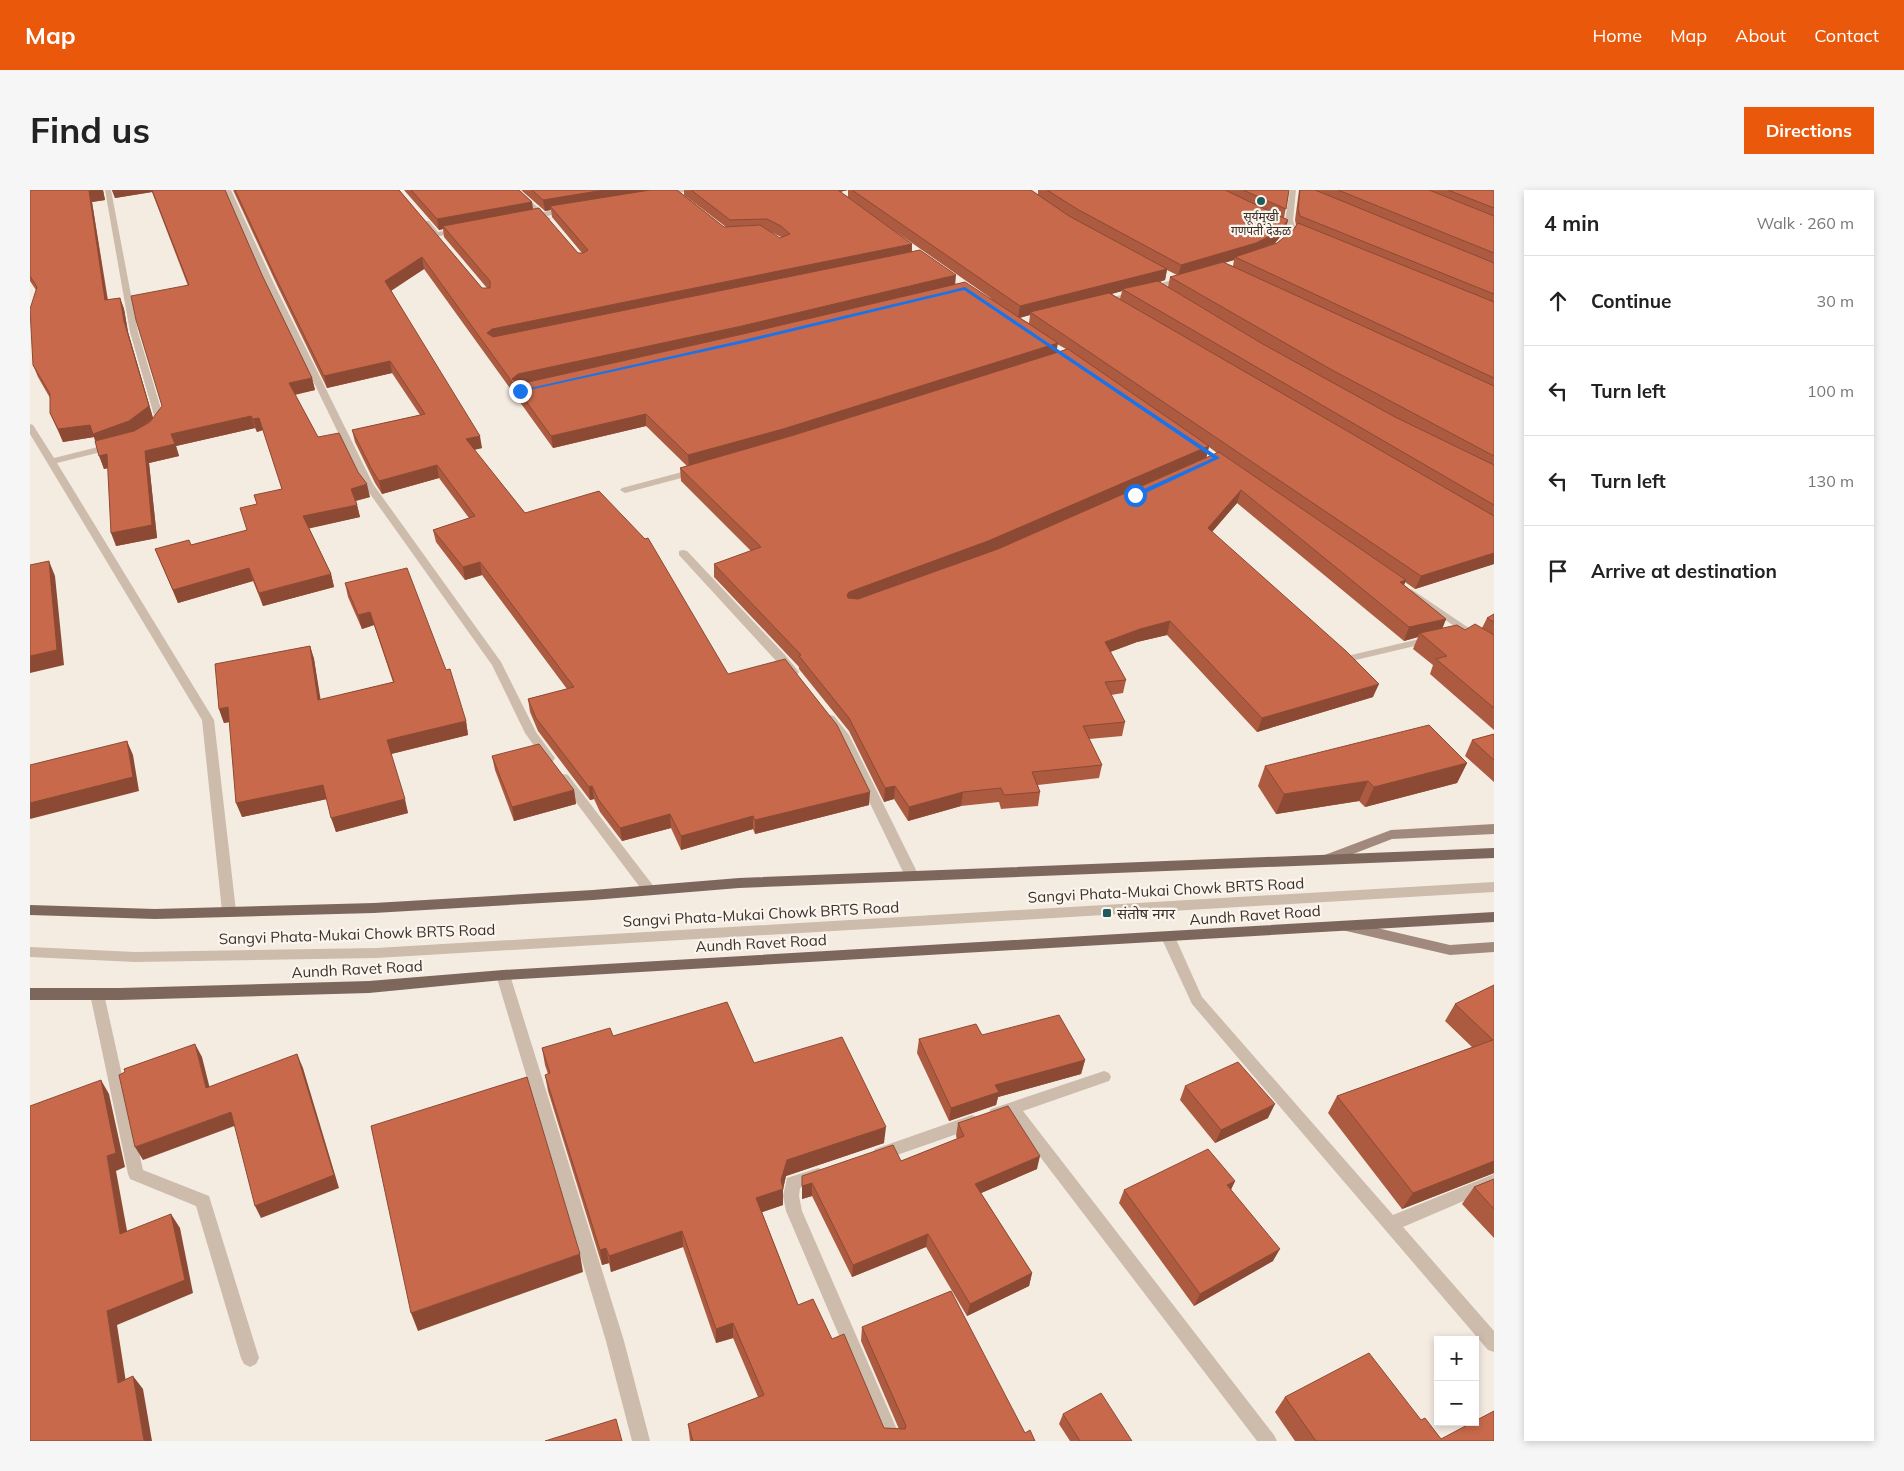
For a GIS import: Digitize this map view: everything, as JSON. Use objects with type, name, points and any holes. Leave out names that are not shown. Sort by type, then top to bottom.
[{"type":"main road","points":[[30,910],[153,914],[383,907],[650,891],[739,883],[1494,853]]},
{"type":"main road","name":"Aundh Ravet Road","points":[[30,994],[369,987],[503,975],[1494,917]]},
{"type":"street","points":[[108,190],[134,332],[160,419],[150,431]]},
{"type":"street","points":[[228,190],[271,286],[368,484],[504,674],[531,733],[650,891]]},
{"type":"street","points":[[514,190],[543,214],[554,228]]},
{"type":"street","points":[[656,196],[691,190]]},
{"type":"street","points":[[1272,250],[1286,240],[1292,229],[1289,220],[1293,190]]},
{"type":"street","points":[[674,193],[681,198]]},
{"type":"street","points":[[524,218],[581,208]]},
{"type":"street","points":[[423,220],[442,242]]},
{"type":"street","points":[[1283,225],[1301,232]]},
{"type":"street","points":[[436,235],[465,229]]},
{"type":"street","points":[[1165,275],[1177,281]]},
{"type":"street","points":[[1091,305],[1113,302],[1161,289],[1177,281],[1194,276]]},
{"type":"street","points":[[30,427],[208,720],[229,911]]},
{"type":"street","points":[[51,462],[125,443]]},
{"type":"street","points":[[626,490],[710,468]]},
{"type":"street","points":[[683,553],[781,657],[800,680]]},
{"type":"street","points":[[1404,587],[1494,650]]},
{"type":"street","points":[[1347,659],[1466,631]]},
{"type":"street","points":[[824,711],[842,735],[912,876]]},
{"type":"street","points":[[1322,861],[1391,835],[1494,829]]},
{"type":"street","name":"Sangvi Phata-Mukai Chowk BRTS Road","points":[[30,952],[135,956],[376,953],[1494,887]]},
{"type":"street","points":[[1344,926],[1450,950],[1494,947]]},
{"type":"street","points":[[1168,937],[1197,1000],[1494,1344]]},
{"type":"street","points":[[503,975],[615,1341],[641,1441]]},
{"type":"street","points":[[97,994],[136,1174],[203,1201],[250,1358]]},
{"type":"street","points":[[866,1158],[1104,1077]]},
{"type":"street","points":[[1012,1108],[1268,1441]]},
{"type":"street","points":[[830,1171],[793,1183],[791,1196],[794,1211],[894,1441]]},
{"type":"street","points":[[1390,1224],[1494,1181]]},
{"type":"building","points":[[30,190],[97,190],[89,191],[105,300],[120,298],[124,321],[149,406],[129,421],[93,434],[90,425],[58,429],[50,413],[50,394],[33,365],[30,309],[37,287],[30,276]]},
{"type":"building","points":[[152,190],[225,190],[262,275],[312,378],[289,383],[318,437],[339,433],[358,472],[367,484],[351,489],[357,505],[303,516],[331,574],[259,593],[249,568],[173,590],[155,549],[189,540],[191,545],[247,530],[240,508],[257,504],[254,495],[282,489],[259,418],[253,419],[251,416],[171,434],[175,444],[145,451],[152,525],[111,533],[107,454],[99,456],[95,441],[134,431],[150,422],[162,406],[136,320],[131,296],[189,285]]},
{"type":"building","points":[[235,190],[399,190],[482,288],[490,288],[490,281],[443,226],[539,208],[578,253],[583,253],[588,250],[550,206],[650,190],[677,190],[724,227],[760,225],[780,238],[790,234],[781,226],[767,219],[730,220],[691,190],[838,190],[912,244],[492,329],[487,333],[493,337],[920,250],[956,275],[742,326],[518,374],[512,379],[519,384],[965,282],[1058,343],[783,429],[688,455],[646,414],[551,436],[422,257],[385,281],[480,436],[466,439],[525,513],[599,491],[645,539],[648,538],[728,674],[785,659],[837,725],[870,792],[755,820],[753,816],[681,836],[670,814],[620,828],[598,799],[592,786],[589,787],[536,718],[528,699],[574,687],[480,562],[463,567],[433,530],[475,516],[437,465],[379,481],[352,430],[425,414],[390,361],[324,376]]},
{"type":"building","points":[[411,190],[519,190],[532,202],[437,219]]},
{"type":"building","points":[[532,190],[604,190],[543,200]]},
{"type":"building","points":[[852,190],[1031,190],[1069,216],[1167,269],[1020,306]]},
{"type":"building","points":[[1047,190],[1225,190],[1288,220],[1278,232],[1256,243],[1181,265],[1077,209]]},
{"type":"building","points":[[1243,190],[1289,190],[1286,209]]},
{"type":"building","points":[[1300,190],[1315,190],[1494,263],[1494,294],[1300,216],[1298,209]]},
{"type":"building","points":[[1338,190],[1429,190],[1494,216],[1494,253]]},
{"type":"building","points":[[1448,190],[1494,190],[1494,208]]},
{"type":"building","points":[[1298,223],[1494,302],[1494,378],[1235,257],[1277,243],[1293,230]]},
{"type":"building","points":[[1223,262],[1494,386],[1494,456],[1332,370],[1170,277]]},
{"type":"building","points":[[1158,281],[1261,343],[1395,417],[1494,465],[1494,505],[1122,289]]},
{"type":"building","points":[[1109,293],[1494,516],[1494,553],[1421,576],[1030,312]]},
{"type":"building","points":[[1068,349],[1209,446],[988,541],[849,592],[848,598],[858,599],[998,549],[1219,452],[1406,580],[1400,582],[1446,619],[1409,627],[1241,490],[1208,528],[1346,651],[1379,684],[1262,718],[1170,621],[1140,629],[1105,642],[1126,680],[1105,682],[1125,722],[1083,726],[1102,765],[1032,772],[1040,792],[1004,795],[1001,788],[963,792],[909,807],[895,786],[885,788],[849,718],[799,656],[801,655],[714,564],[761,547],[680,468],[791,436]]},
{"type":"building","points":[[49,561],[57,650],[30,656],[30,565]]},
{"type":"building","points":[[407,568],[446,670],[450,669],[466,721],[387,740],[405,799],[331,818],[323,785],[236,803],[228,707],[219,709],[215,664],[310,646],[318,700],[394,682],[370,612],[358,615],[345,583]]},
{"type":"building","points":[[1494,614],[1494,622],[1487,618]]},
{"type":"building","points":[[1475,624],[1494,635],[1494,708],[1436,659],[1447,656],[1420,633],[1457,625],[1465,630]]},
{"type":"building","points":[[1429,725],[1467,763],[1374,787],[1368,781],[1284,794],[1265,766]]},
{"type":"building","points":[[1494,734],[1494,760],[1472,740]]},
{"type":"building","points":[[127,741],[133,777],[30,803],[30,765]]},
{"type":"building","points":[[539,744],[574,790],[512,807],[492,756]]},
{"type":"building","points":[[1494,985],[1494,1161],[1413,1193],[1337,1096],[1493,1040],[1455,1004]]},
{"type":"building","points":[[727,1002],[754,1063],[842,1037],[886,1127],[787,1160],[781,1180],[783,1189],[756,1198],[798,1305],[813,1299],[832,1339],[844,1334],[884,1428],[905,1429],[906,1426],[862,1327],[951,1291],[1025,1433],[1030,1430],[1035,1441],[693,1441],[688,1424],[764,1395],[733,1323],[716,1329],[682,1231],[609,1256],[606,1248],[600,1250],[545,1075],[550,1073],[542,1048],[610,1028],[613,1036]]},
{"type":"building","points":[[1059,1015],[1085,1060],[995,1085],[999,1092],[951,1108],[919,1039],[976,1024],[982,1035]]},
{"type":"building","points":[[195,1044],[206,1088],[297,1054],[334,1175],[255,1206],[231,1112],[135,1147],[119,1075],[125,1072],[124,1069]]},
{"type":"building","points":[[1238,1062],[1275,1104],[1221,1130],[1185,1086]]},
{"type":"building","points":[[527,1077],[580,1254],[411,1313],[371,1126]]},
{"type":"building","points":[[101,1080],[116,1153],[107,1156],[120,1234],[171,1214],[185,1280],[107,1311],[118,1383],[133,1376],[144,1441],[30,1441],[30,1106]]},
{"type":"building","points":[[1008,1106],[1040,1156],[975,1184],[1032,1273],[970,1304],[928,1234],[853,1265],[812,1183],[802,1186],[802,1176],[893,1145],[901,1161],[964,1136],[958,1123]]},
{"type":"building","points":[[1208,1149],[1235,1181],[1227,1185],[1280,1249],[1200,1294],[1124,1190]]},
{"type":"building","points":[[1494,1179],[1494,1209],[1474,1187]]},
{"type":"building","points":[[1369,1353],[1421,1420],[1425,1418],[1441,1439],[1465,1426],[1479,1426],[1479,1419],[1494,1411],[1494,1441],[1316,1441],[1285,1397]]},
{"type":"building","points":[[1101,1393],[1132,1441],[1080,1441],[1063,1414]]},
{"type":"building","points":[[616,1419],[622,1441],[545,1441]]},
{"type":"place","name":"सूर्यमुखी गणपती देऊळ","points":[[1261,201]]},
{"type":"place","name":"संतोष नगर","points":[[1107,913]]},
{"type":"route","points":[[520,391],[743,342],[919,301],[965,288],[1217,458],[1135,495]]}]
